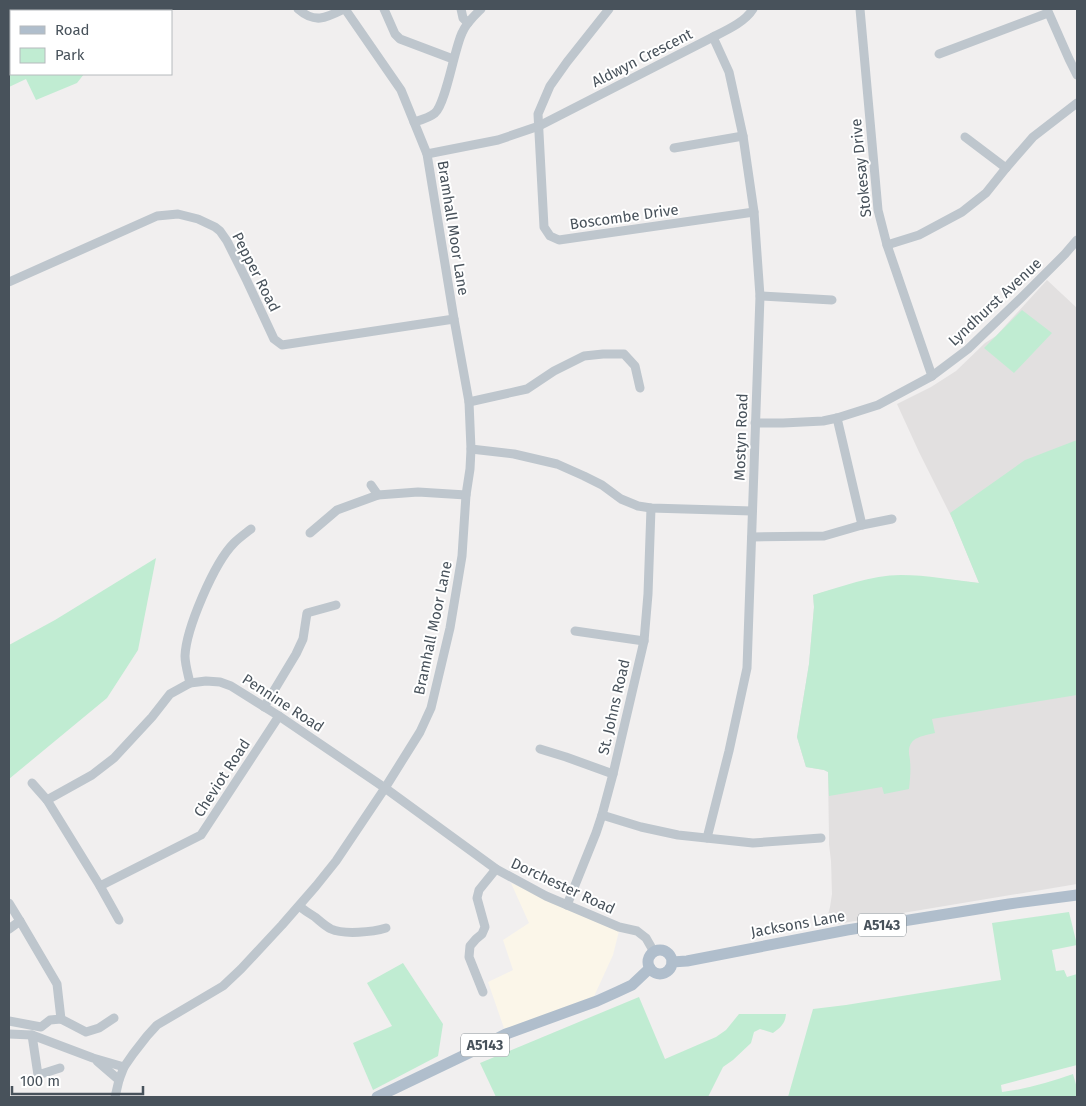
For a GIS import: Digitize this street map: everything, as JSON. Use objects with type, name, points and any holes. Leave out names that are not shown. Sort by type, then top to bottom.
[{"type":"main road","name":"Jacksons Lane","points":[[650,968],[657,974],[663,974],[670,968],[672,962],[847,930],[1077,895]]},
{"type":"main road","points":[[650,968],[648,961],[654,952],[665,951],[672,962]]},
{"type":"main road","name":"A5143","points":[[377,1097],[506,1034],[597,1001],[632,985],[650,968]]},
{"type":"street","points":[[298,9],[317,19],[329,17],[344,9]]},
{"type":"street","name":"Bramhall Moor Lane","points":[[115,1097],[124,1067],[132,1054],[157,1025],[223,986],[299,906],[336,861],[420,732],[430,708],[450,628],[462,556],[466,495],[470,469],[469,402],[427,154],[401,90],[344,9]]},
{"type":"street","points":[[384,9],[395,34],[400,39],[453,59]]},
{"type":"street","points":[[460,9],[463,18],[468,23]]},
{"type":"street","points":[[414,122],[436,112],[442,103],[462,32],[481,9]]},
{"type":"street","points":[[539,126],[538,114],[550,86],[609,9]]},
{"type":"street","name":"Aldwyn Crescent","points":[[427,154],[498,140],[539,126],[714,38],[750,14],[753,9]]},
{"type":"street","name":"Stokesay Drive","points":[[860,9],[878,210],[887,245],[932,376]]},
{"type":"street","points":[[940,54],[1047,11],[1077,75]]},
{"type":"street","name":"Mostyn Road","points":[[707,838],[747,668],[760,296],[754,212],[743,136],[729,72],[714,38]]},
{"type":"street","points":[[887,245],[919,235],[962,212],[986,193],[1033,137],[1077,103]]},
{"type":"street","name":"Boscombe Drive","points":[[539,126],[544,227],[550,236],[559,240],[754,212]]},
{"type":"street","points":[[674,148],[743,136]]},
{"type":"street","points":[[965,137],[1006,168]]},
{"type":"street","name":"Pepper Road","points":[[9,282],[158,216],[178,214],[198,218],[220,231],[227,240],[247,280],[274,339],[282,345],[454,319]]},
{"type":"street","name":"Lyndhurst Avenue","points":[[755,423],[823,421],[837,418],[878,405],[932,376],[968,350],[1076,243]]},
{"type":"street","points":[[760,296],[832,300]]},
{"type":"street","points":[[469,402],[527,389],[554,371],[584,356],[603,354],[624,354],[635,366],[640,388]]},
{"type":"street","points":[[837,418],[862,525]]},
{"type":"street","points":[[471,449],[514,454],[557,464],[602,485],[621,499],[638,506],[651,508],[752,510]]},
{"type":"street","points":[[371,485],[378,496]]},
{"type":"street","points":[[310,533],[337,510],[378,496],[418,492],[466,495]]},
{"type":"street","name":"St. Johns Road","points":[[567,905],[602,815],[644,641],[648,594],[651,508]]},
{"type":"street","points":[[752,537],[824,536],[892,519]]},
{"type":"street","points":[[190,683],[185,657],[189,634],[201,600],[218,566],[232,544],[251,528]]},
{"type":"street","points":[[264,707],[296,654],[303,639],[308,613],[336,605]]},
{"type":"street","points":[[575,631],[644,641]]},
{"type":"street","name":"Pennine Road","points":[[47,800],[92,775],[114,758],[152,717],[170,694],[190,683],[206,681],[220,682],[231,686],[385,788]]},
{"type":"street","name":"Cheviot Road","points":[[100,886],[201,835],[279,716]]},
{"type":"street","points":[[540,749],[613,774]]},
{"type":"street","points":[[32,783],[47,800],[119,920]]},
{"type":"street","name":"Dorchester Road","points":[[385,788],[496,868],[546,896],[619,927],[638,931],[646,938],[654,952]]},
{"type":"street","points":[[602,815],[640,827],[678,835],[754,843],[821,838]]},
{"type":"street","points":[[483,992],[469,957],[470,946],[482,934],[485,927],[476,898],[479,890],[496,868]]},
{"type":"street","points":[[9,902],[57,984],[61,1019]]},
{"type":"street","points":[[299,906],[334,931],[351,932],[386,928]]},
{"type":"street","points":[[9,929],[20,921]]},
{"type":"street","points":[[9,1021],[41,1027],[50,1020],[61,1019],[86,1032],[99,1028],[114,1018]]},
{"type":"street","points":[[9,1034],[32,1035],[93,1058],[124,1067]]},
{"type":"street","points":[[32,1035],[38,1076],[60,1068]]},
{"type":"street","points":[[93,1058],[119,1080]]},
{"type":"shaded area","points":[[9,9],[92,9],[10,10],[9,45]]},
{"type":"shaded area","points":[[1047,280],[1077,308],[1077,884],[825,926],[832,894],[828,772],[806,767],[797,737],[809,664],[814,607],[813,595],[888,576],[916,576],[979,583],[954,522],[897,404],[931,387],[956,371],[985,343],[996,336]]},
{"type":"shaded area","points":[[511,883],[619,931],[613,955],[591,1003],[506,1034],[488,982],[513,970],[503,940],[529,923]]},
{"type":"green space","points":[[9,66],[10,75],[83,75],[77,83],[36,100],[26,79],[9,87]]},
{"type":"green space","points":[[1022,310],[1052,333],[1014,373],[984,348]]},
{"type":"green space","points":[[1077,440],[1077,695],[932,719],[935,733],[917,738],[909,748],[909,789],[884,794],[882,787],[829,796],[828,772],[806,767],[797,737],[809,664],[814,607],[813,595],[856,582],[901,575],[979,583],[950,513],[1025,460]]},
{"type":"green space","points":[[156,558],[138,650],[107,698],[9,779],[9,645],[55,620]]},
{"type":"green space","points":[[1069,912],[1077,945],[1052,950],[1056,971],[1064,970],[1067,977],[1077,974],[1077,1065],[1001,1085],[1002,1092],[1011,1091],[1073,1074],[1077,1088],[1077,1097],[788,1097],[813,1009],[1001,980],[992,923]]},
{"type":"green space","points":[[403,963],[443,1024],[438,1056],[373,1090],[353,1043],[392,1026],[367,983]]},
{"type":"green space","points":[[639,997],[665,1059],[716,1037],[726,1030],[739,1014],[786,1014],[782,1025],[773,1033],[760,1029],[754,1032],[751,1043],[723,1067],[708,1097],[496,1097],[480,1063]]}]
